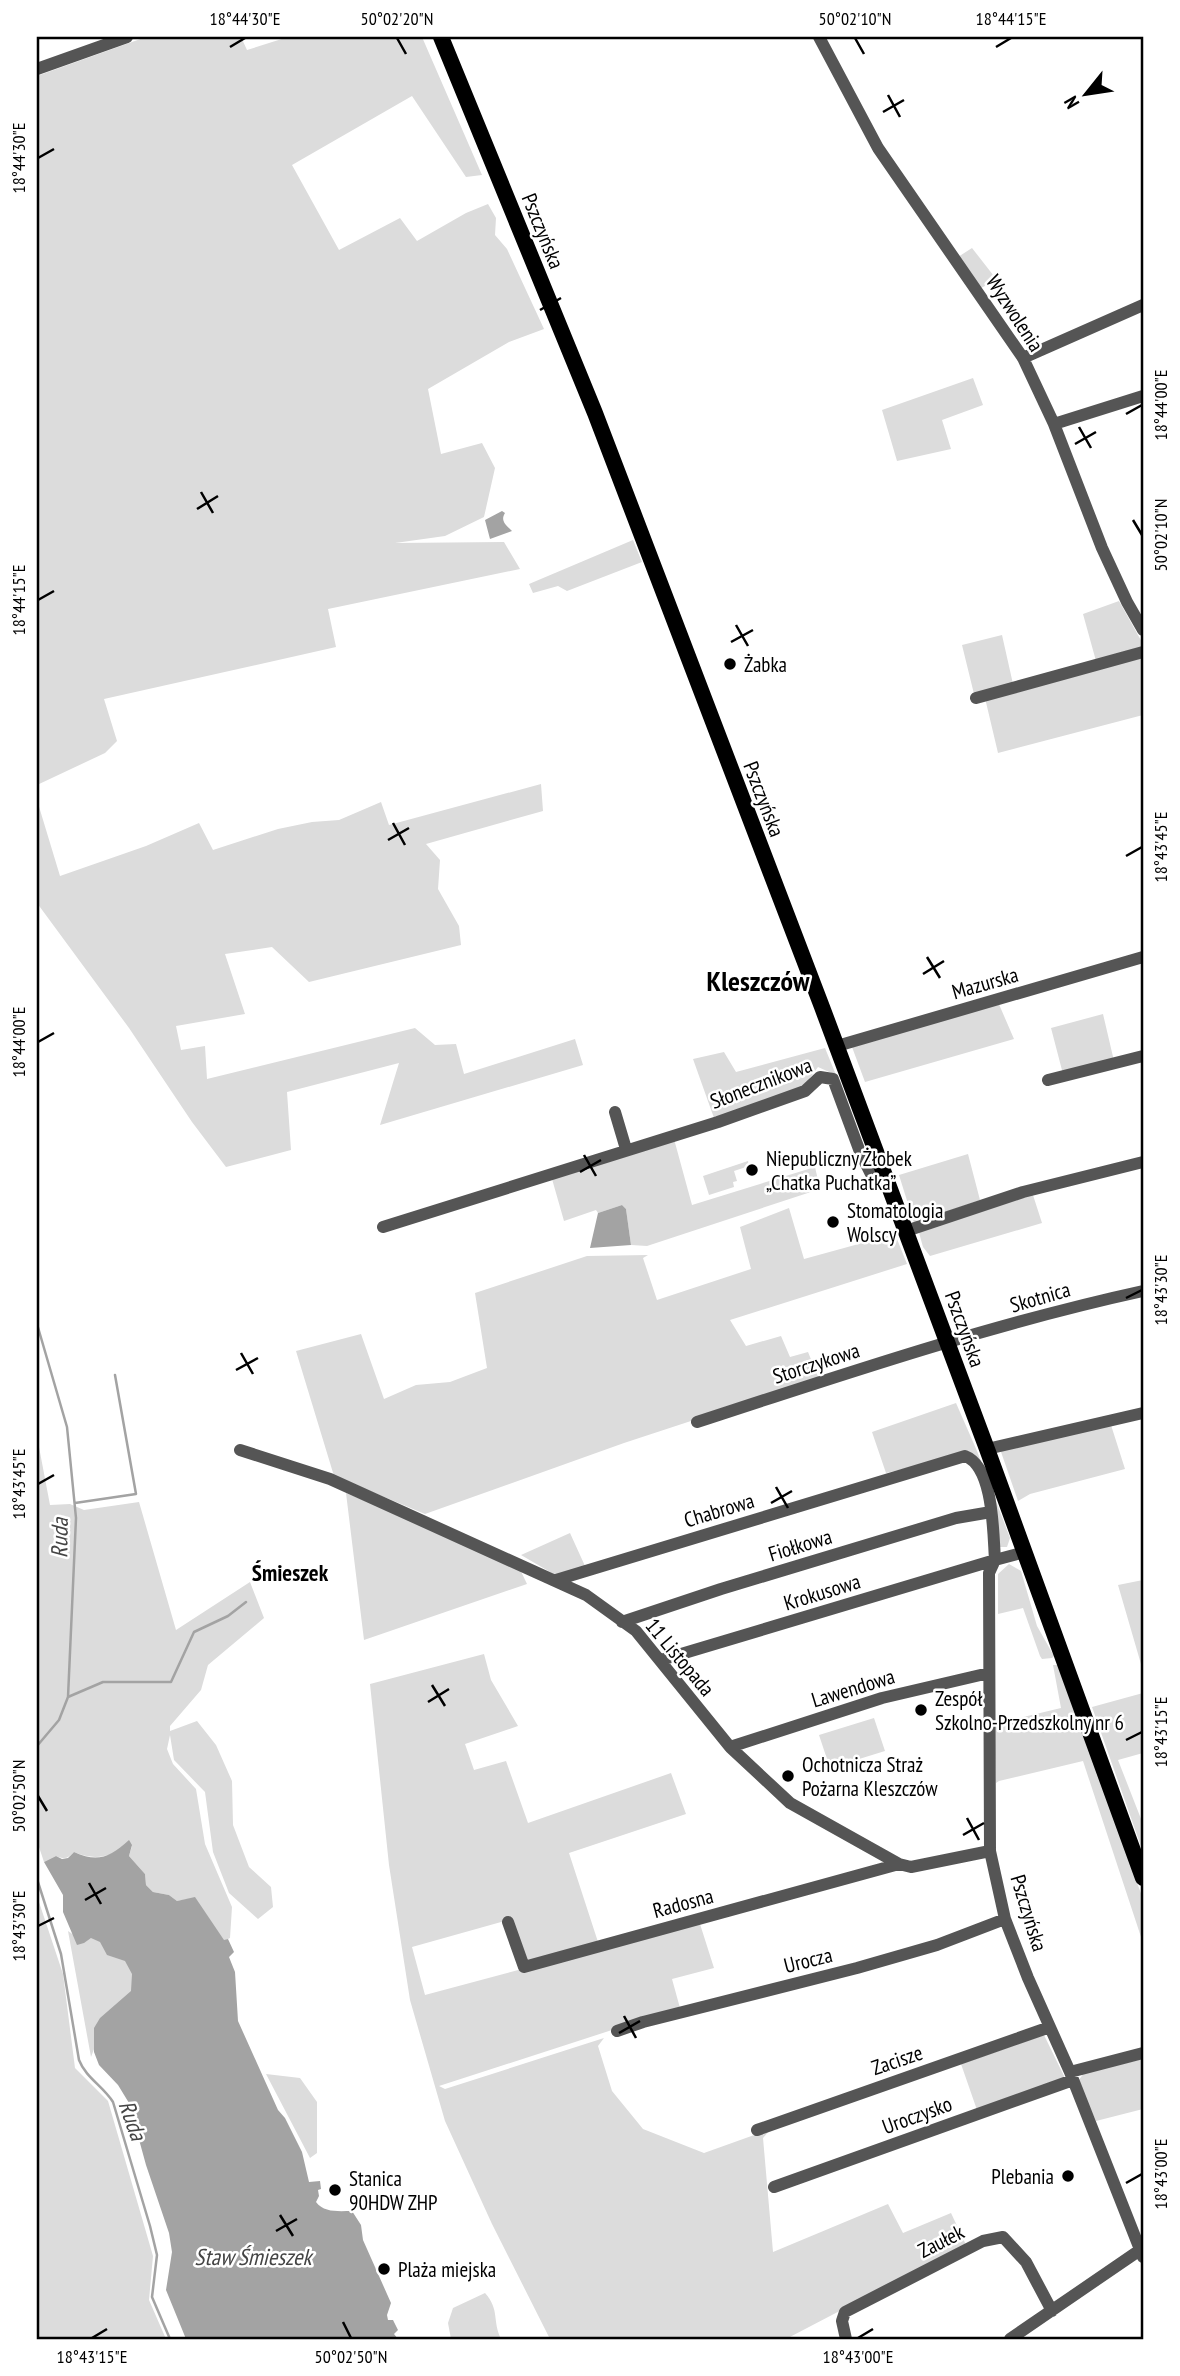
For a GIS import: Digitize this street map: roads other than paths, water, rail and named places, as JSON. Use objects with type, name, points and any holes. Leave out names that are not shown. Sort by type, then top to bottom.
[{"type":"main road","name":"Pszczyńska","points":[[441,37],[595,413],[837,1046],[1143,1878]]},
{"type":"street","points":[[37,69],[127,37]]},
{"type":"street","name":"Wyzwolenia","points":[[819,37],[878,148],[1023,358],[1054,424],[1102,548],[1143,630]]},
{"type":"street","points":[[1023,358],[1143,304]]},
{"type":"street","points":[[1054,424],[1143,396]]},
{"type":"street","points":[[976,698],[1143,652]]},
{"type":"street","name":"Mazurska","points":[[837,1046],[1143,957]]},
{"type":"street","points":[[1048,1080],[1143,1056]]},
{"type":"street","name":"Słonecznikowa","points":[[383,1227],[718,1122],[805,1091],[820,1077],[833,1079],[870,1175],[874,1180],[887,1179]]},
{"type":"street","points":[[615,1112],[626,1149]]},
{"type":"street","points":[[906,1231],[1023,1192],[1143,1163]]},
{"type":"street","name":"Skotnica","points":[[947,1343],[1095,1301],[1143,1291]]},
{"type":"street","name":"Storczykowa","points":[[697,1422],[947,1343]]},
{"type":"street","points":[[987,1449],[1143,1413]]},
{"type":"street","name":"11 Listopada","points":[[240,1450],[330,1479],[586,1595],[636,1631],[730,1747],[790,1803],[899,1864]]},
{"type":"street","name":"Chabrowa","points":[[556,1580],[897,1475],[965,1456],[974,1459]]},
{"type":"street","name":"Pszczyńska","points":[[974,1459],[984,1478],[991,1512],[995,1560],[989,1573],[990,1851],[1005,1919],[1142,2253]]},
{"type":"street","name":"Fiołkowa","points":[[622,1622],[956,1518],[991,1512]]},
{"type":"street","points":[[995,1560],[1025,1552]]},
{"type":"street","name":"Krokusowa","points":[[661,1660],[995,1560]]},
{"type":"street","name":"Lawendowa","points":[[730,1747],[882,1698],[989,1673]]},
{"type":"street","points":[[899,1864],[911,1867],[990,1851]]},
{"type":"street","name":"Radosna","points":[[508,1922],[524,1966],[899,1864]]},
{"type":"street","name":"Urocza","points":[[617,2031],[937,1945],[1005,1919]]},
{"type":"street","name":"Zacisze","points":[[757,2130],[1050,2027]]},
{"type":"street","points":[[1071,2076],[1143,2053]]},
{"type":"street","name":"Uroczysko","points":[[774,2187],[1071,2076]]},
{"type":"street","name":"Zaułek","points":[[846,2339],[842,2321],[845,2312],[982,2241],[1003,2237],[1026,2262],[1052,2311]]},
{"type":"street","points":[[1010,2339],[1142,2253]]},
{"type":"water","points":[[502,511],[505,513],[504,523],[512,531],[490,539],[485,520]]},
{"type":"water","points":[[622,1205],[626,1209],[631,1245],[590,1248],[598,1213]]},
{"type":"water","name":"Staw Śmieszek","points":[[129,1840],[132,1845],[129,1856],[145,1874],[146,1885],[153,1892],[169,1895],[177,1901],[195,1897],[224,1940],[228,1939],[234,1952],[229,1957],[235,1972],[238,2021],[278,2110],[285,2118],[302,2152],[309,2182],[320,2181],[321,2189],[318,2190],[316,2202],[327,2210],[352,2211],[361,2225],[363,2240],[391,2303],[387,2315],[388,2320],[393,2320],[398,2330],[394,2334],[398,2339],[186,2339],[166,2290],[172,2252],[169,2233],[129,2103],[118,2085],[99,2065],[94,2052],[94,2028],[100,2018],[131,1991],[132,1974],[125,1961],[107,1955],[100,1942],[91,1938],[77,1945],[63,1912],[63,1895],[44,1862],[56,1856],[68,1858],[74,1852],[97,1858],[116,1851]]},
{"type":"waterway","name":"Ruda","points":[[37,1324],[67,1427],[76,1518],[68,1697],[59,1720],[37,1746]]},
{"type":"waterway","points":[[75,1503],[136,1494],[115,1375]]},
{"type":"waterway","points":[[68,1697],[103,1682],[171,1682],[194,1632],[228,1616],[246,1602]]},
{"type":"waterway","name":"Ruda","points":[[37,1879],[61,1954],[79,2060],[86,2072],[113,2102],[150,2226],[157,2255],[152,2297],[170,2339]]},
{"type":"place","name":"Żabka","points":[[730,664]]},
{"type":"place","name":"Niepubliczny Żłobek „Chatka Puchatka”","points":[[752,1170]]},
{"type":"place","name":"Stomatologia Wolscy","points":[[833,1222]]},
{"type":"place","name":"Zespół Szkolno-Przedszkolny nr 6","points":[[921,1710]]},
{"type":"place","name":"Ochotnicza Straż Pożarna Kleszczów","points":[[788,1776]]},
{"type":"place","name":"Plebania","points":[[1068,2176]]},
{"type":"place","name":"Stanica 90HDW ZHP","points":[[335,2190]]},
{"type":"place","name":"Plaża miejska","points":[[384,2269]]},
{"type":"district","name":"Kleszczów","points":[[758,980]]},
{"type":"district","name":"Śmieszek","points":[[290,1572]]}]
